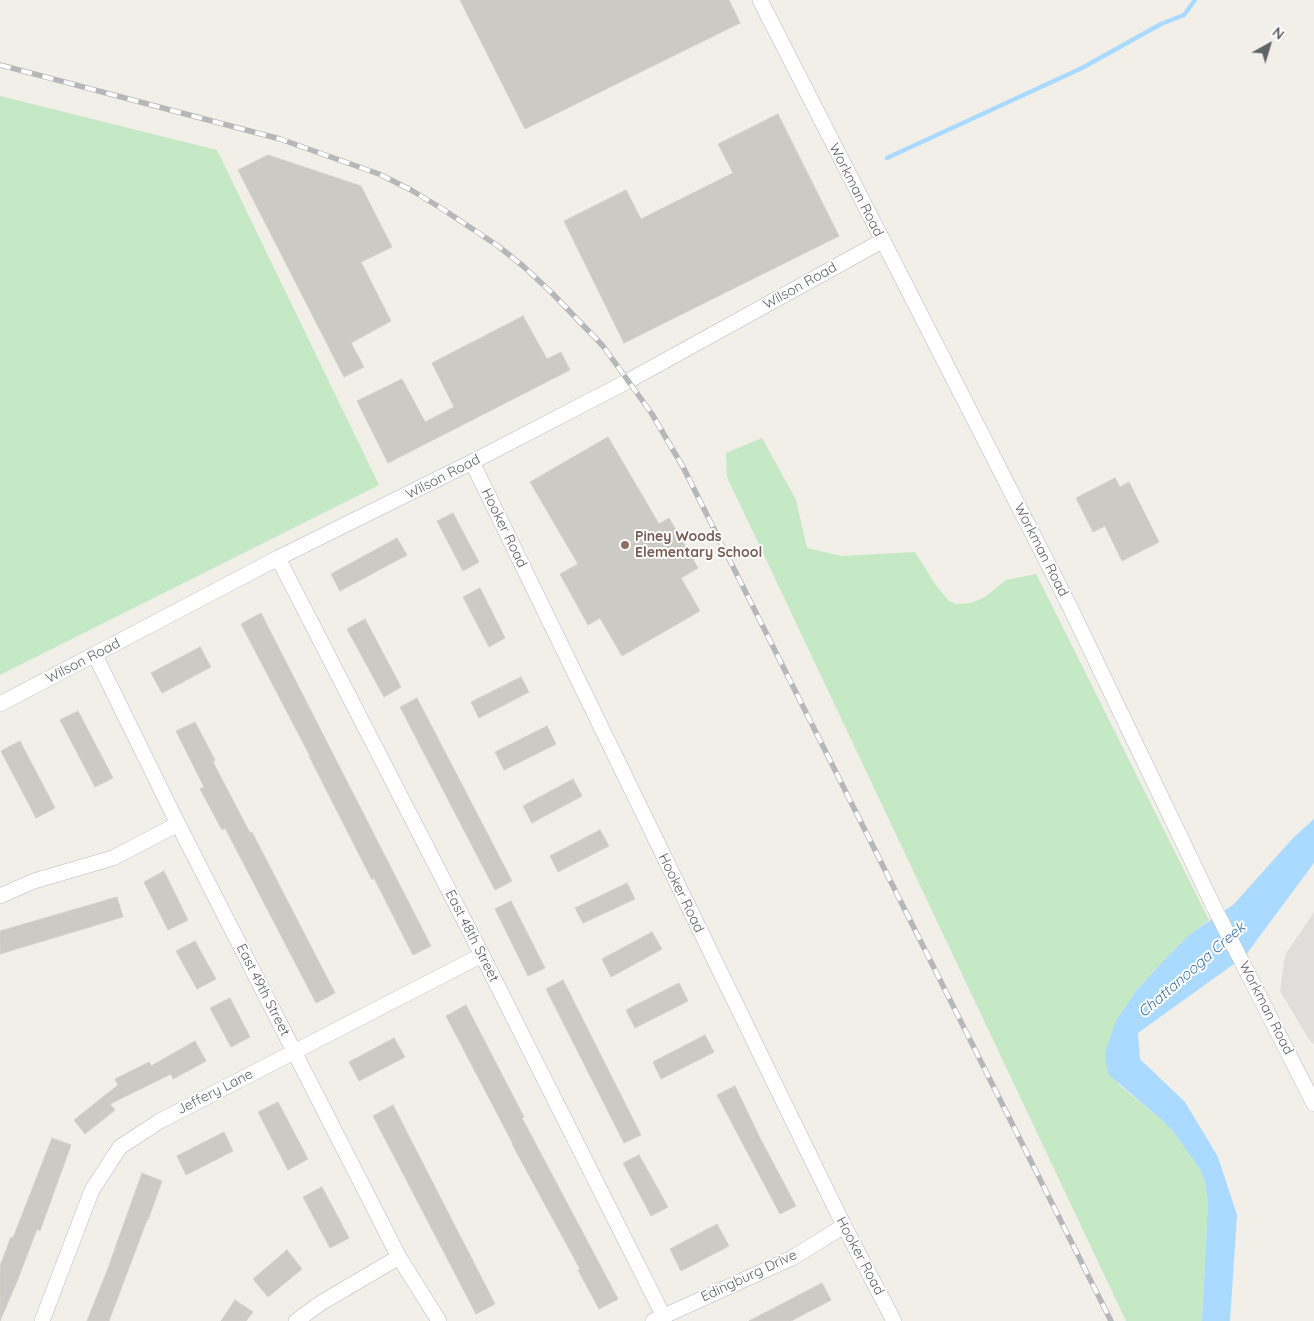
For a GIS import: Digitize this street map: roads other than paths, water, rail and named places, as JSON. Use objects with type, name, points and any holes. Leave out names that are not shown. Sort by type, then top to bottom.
[{"type":"street","name":"Workman Road","points":[[760,0],[1070,607],[1212,903],[1313,1100]]},
{"type":"street","name":"Wilson Road","points":[[0,704],[278,558],[472,462],[630,380],[882,241]]},
{"type":"street","name":"Hooker Road","points":[[472,462],[844,1226],[894,1321]]},
{"type":"street","name":"East 48th Street","points":[[278,558],[482,955],[658,1318]]},
{"type":"street","name":"East 49th Street","points":[[95,655],[178,824],[399,1257],[439,1321]]},
{"type":"street","points":[[0,896],[34,881],[113,858],[178,824]]},
{"type":"street","name":"Jeffery Lane","points":[[42,1321],[92,1190],[120,1147],[160,1121],[482,955]]},
{"type":"street","name":"Edingburg Drive","points":[[658,1318],[792,1258],[844,1226]]},
{"type":"street","points":[[296,1321],[322,1303],[399,1257]]},
{"type":"water","name":"Chattanooga Creek","points":[[1314,819],[1314,863],[1245,956],[1138,1033],[1140,1059],[1185,1102],[1218,1157],[1237,1215],[1230,1321],[1202,1321],[1208,1201],[1205,1183],[1200,1169],[1174,1133],[1164,1122],[1109,1075],[1105,1058],[1106,1049],[1116,1021],[1136,991],[1163,961],[1190,934],[1234,904],[1294,837]]},
{"type":"waterway","points":[[887,158],[1082,68],[1161,24],[1184,15],[1195,0]]},
{"type":"railway","points":[[0,65],[280,139],[379,174],[441,208],[498,246],[551,292],[603,346],[652,414],[683,467],[1111,1321]]},
{"type":"place","name":"Piney Woods Elementary School","points":[[625,545]]}]
